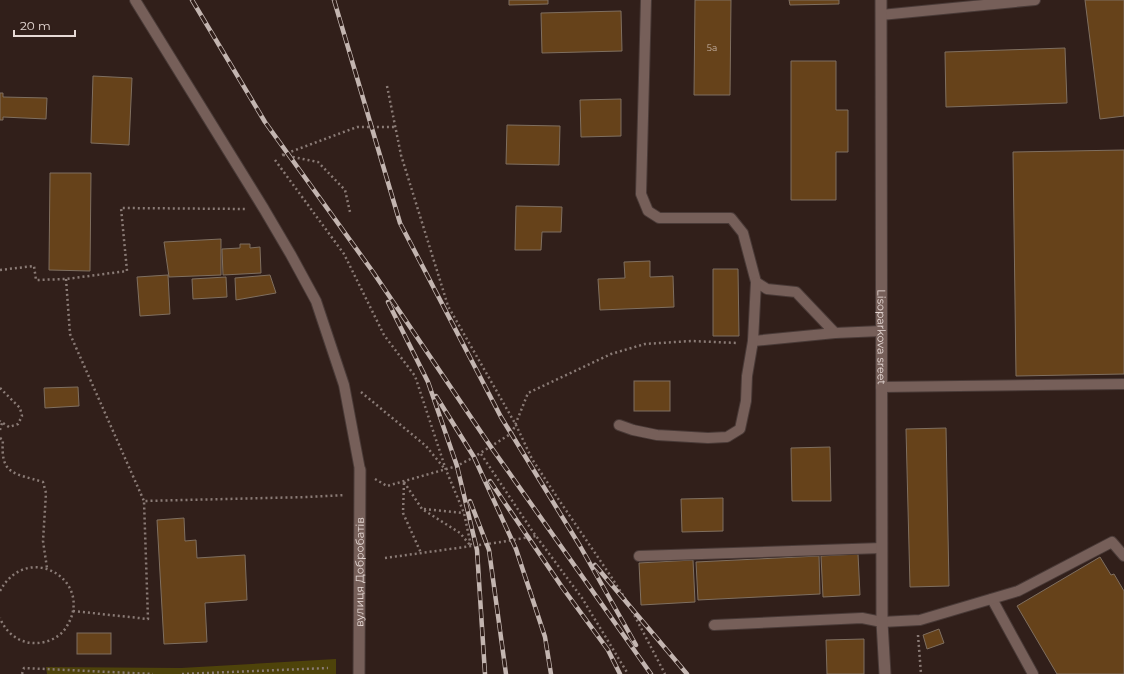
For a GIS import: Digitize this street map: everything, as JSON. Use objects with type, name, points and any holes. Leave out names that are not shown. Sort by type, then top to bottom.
[{"type":"street","name":"Lisoparkova sreet","points":[[881,0],[882,622],[885,674]]},
{"type":"street","name":"вулиця Добробатів","points":[[359,674],[360,470]]},
{"type":"lane","points":[[135,0],[264,209],[316,301],[344,385],[360,470]]},
{"type":"lane","points":[[618,425],[657,435],[708,438],[727,437],[740,429],[746,401],[747,376],[753,341],[756,282],[743,233],[731,218],[659,218],[648,211],[642,194],[646,0]]},
{"type":"lane","points":[[881,16],[1035,0]]},
{"type":"lane","points":[[756,282],[767,289],[796,292],[834,332]]},
{"type":"lane","points":[[753,341],[834,332],[881,331]]},
{"type":"lane","points":[[881,387],[1124,384]]},
{"type":"lane","points":[[714,625],[862,618],[882,622],[917,620],[1018,591],[1112,542],[1124,556]]},
{"type":"lane","points":[[639,556],[882,548]]},
{"type":"lane","points":[[992,599],[1033,674]]},
{"type":"path","points":[[387,86],[401,155],[448,306],[516,425],[532,459],[621,592],[665,674]]},
{"type":"path","points":[[350,212],[345,190],[318,162],[282,155],[357,127],[396,127]]},
{"type":"path","points":[[275,160],[344,254],[384,335],[415,376],[446,470],[464,513],[471,546]]},
{"type":"path","points":[[0,270],[34,266],[36,280],[66,279],[127,271],[122,208],[264,209]]},
{"type":"path","points":[[66,279],[70,334],[144,501],[148,619],[73,611]]},
{"type":"path","points":[[360,470],[388,486],[457,466],[512,434],[528,393],[611,354],[645,344],[691,341],[739,343],[753,341]]},
{"type":"path","points":[[341,376],[426,446],[446,470]]},
{"type":"path","points":[[0,388],[20,408],[22,416],[18,424],[9,427],[1,422],[0,430]]},
{"type":"path","points":[[0,438],[3,440],[3,459],[5,465],[17,474],[43,482],[46,493],[43,541],[47,568]]},
{"type":"path","points":[[480,454],[536,536],[582,598],[628,674]]},
{"type":"path","points":[[404,482],[422,509],[460,533],[471,546]]},
{"type":"path","points":[[404,482],[403,513],[421,553]]},
{"type":"path","points":[[144,501],[308,497],[360,494]]},
{"type":"path","points":[[422,509],[464,513]]},
{"type":"path","points":[[385,558],[536,536]]},
{"type":"path","points":[[0,591],[5,581],[24,568],[47,568],[57,573],[65,580],[71,590],[74,600],[70,622],[63,632],[53,639],[42,643],[31,643],[20,640],[10,634],[0,618]]},
{"type":"path","points":[[917,620],[921,674]]},
{"type":"path","points":[[22,674],[24,668],[153,674]]},
{"type":"path","points":[[182,674],[328,668]]},
{"type":"shaded area","points":[[336,659],[336,674],[47,674],[46,667],[181,668]]},
{"type":"building","points":[[509,0],[548,0],[548,4],[509,5]]},
{"type":"building","points":[[695,0],[731,0],[730,95],[694,95]]},
{"type":"building","points":[[789,0],[839,0],[839,4],[790,5]]},
{"type":"building","points":[[1085,0],[1124,0],[1124,116],[1100,119]]},
{"type":"building","points":[[621,11],[622,51],[542,53],[541,13]]},
{"type":"building","points":[[1065,48],[1067,103],[946,107],[945,52]]},
{"type":"building","points":[[791,61],[836,61],[836,110],[848,110],[848,152],[836,152],[836,200],[791,200]]},
{"type":"building","points":[[93,76],[132,78],[129,145],[91,143]]},
{"type":"building","points":[[0,93],[3,93],[3,97],[47,98],[46,119],[3,117],[3,120],[0,120]]},
{"type":"building","points":[[621,99],[621,136],[581,137],[580,100]]},
{"type":"building","points":[[507,125],[560,126],[559,165],[506,164]]},
{"type":"building","points":[[1124,150],[1124,374],[1016,376],[1013,152]]},
{"type":"building","points":[[50,173],[91,173],[90,271],[49,270]]},
{"type":"building","points":[[516,206],[562,207],[561,232],[542,232],[541,250],[515,250]]},
{"type":"building","points":[[221,239],[221,275],[169,277],[164,242]]},
{"type":"building","points":[[240,244],[250,244],[250,248],[260,247],[261,273],[223,275],[222,249],[240,248]]},
{"type":"building","points":[[650,261],[650,277],[673,276],[674,307],[600,310],[598,279],[625,278],[624,262]]},
{"type":"building","points":[[713,269],[738,269],[739,336],[713,336]]},
{"type":"building","points":[[168,275],[170,314],[140,316],[137,277]]},
{"type":"building","points":[[270,275],[276,293],[236,300],[235,278]]},
{"type":"building","points":[[226,277],[227,297],[193,299],[192,279]]},
{"type":"building","points":[[634,381],[670,381],[670,411],[634,411]]},
{"type":"building","points":[[78,387],[79,406],[45,408],[44,388]]},
{"type":"building","points":[[946,428],[949,586],[910,587],[906,429]]},
{"type":"building","points":[[830,447],[831,501],[792,501],[791,448]]},
{"type":"building","points":[[723,498],[723,531],[682,532],[681,499]]},
{"type":"building","points":[[184,518],[185,541],[196,540],[197,558],[245,555],[247,600],[205,603],[207,642],[164,644],[157,520]]},
{"type":"building","points":[[858,554],[860,595],[823,597],[821,556]]},
{"type":"building","points":[[819,556],[820,594],[698,600],[696,562]]},
{"type":"building","points":[[1100,557],[1111,575],[1114,574],[1124,591],[1124,674],[1057,674],[1017,606]]},
{"type":"building","points":[[693,560],[695,602],[641,605],[639,563]]},
{"type":"building","points":[[939,629],[944,643],[927,649],[923,635]]},
{"type":"building","points":[[77,633],[111,633],[111,654],[77,654]]},
{"type":"building","points":[[864,639],[864,674],[827,674],[826,640]]},
{"type":"railway","points":[[192,0],[265,122],[373,272],[491,447],[651,674]]},
{"type":"railway","points":[[334,0],[400,223],[501,417],[580,546],[636,645]]},
{"type":"railway","points":[[388,302],[428,382],[457,466],[477,550],[485,674]]},
{"type":"railway","points":[[436,396],[474,457],[516,549],[545,637],[551,674]]},
{"type":"railway","points":[[490,481],[562,587],[608,650],[620,674]]},
{"type":"railway","points":[[470,501],[489,550],[506,674]]},
{"type":"railway","points":[[595,565],[687,674]]}]
